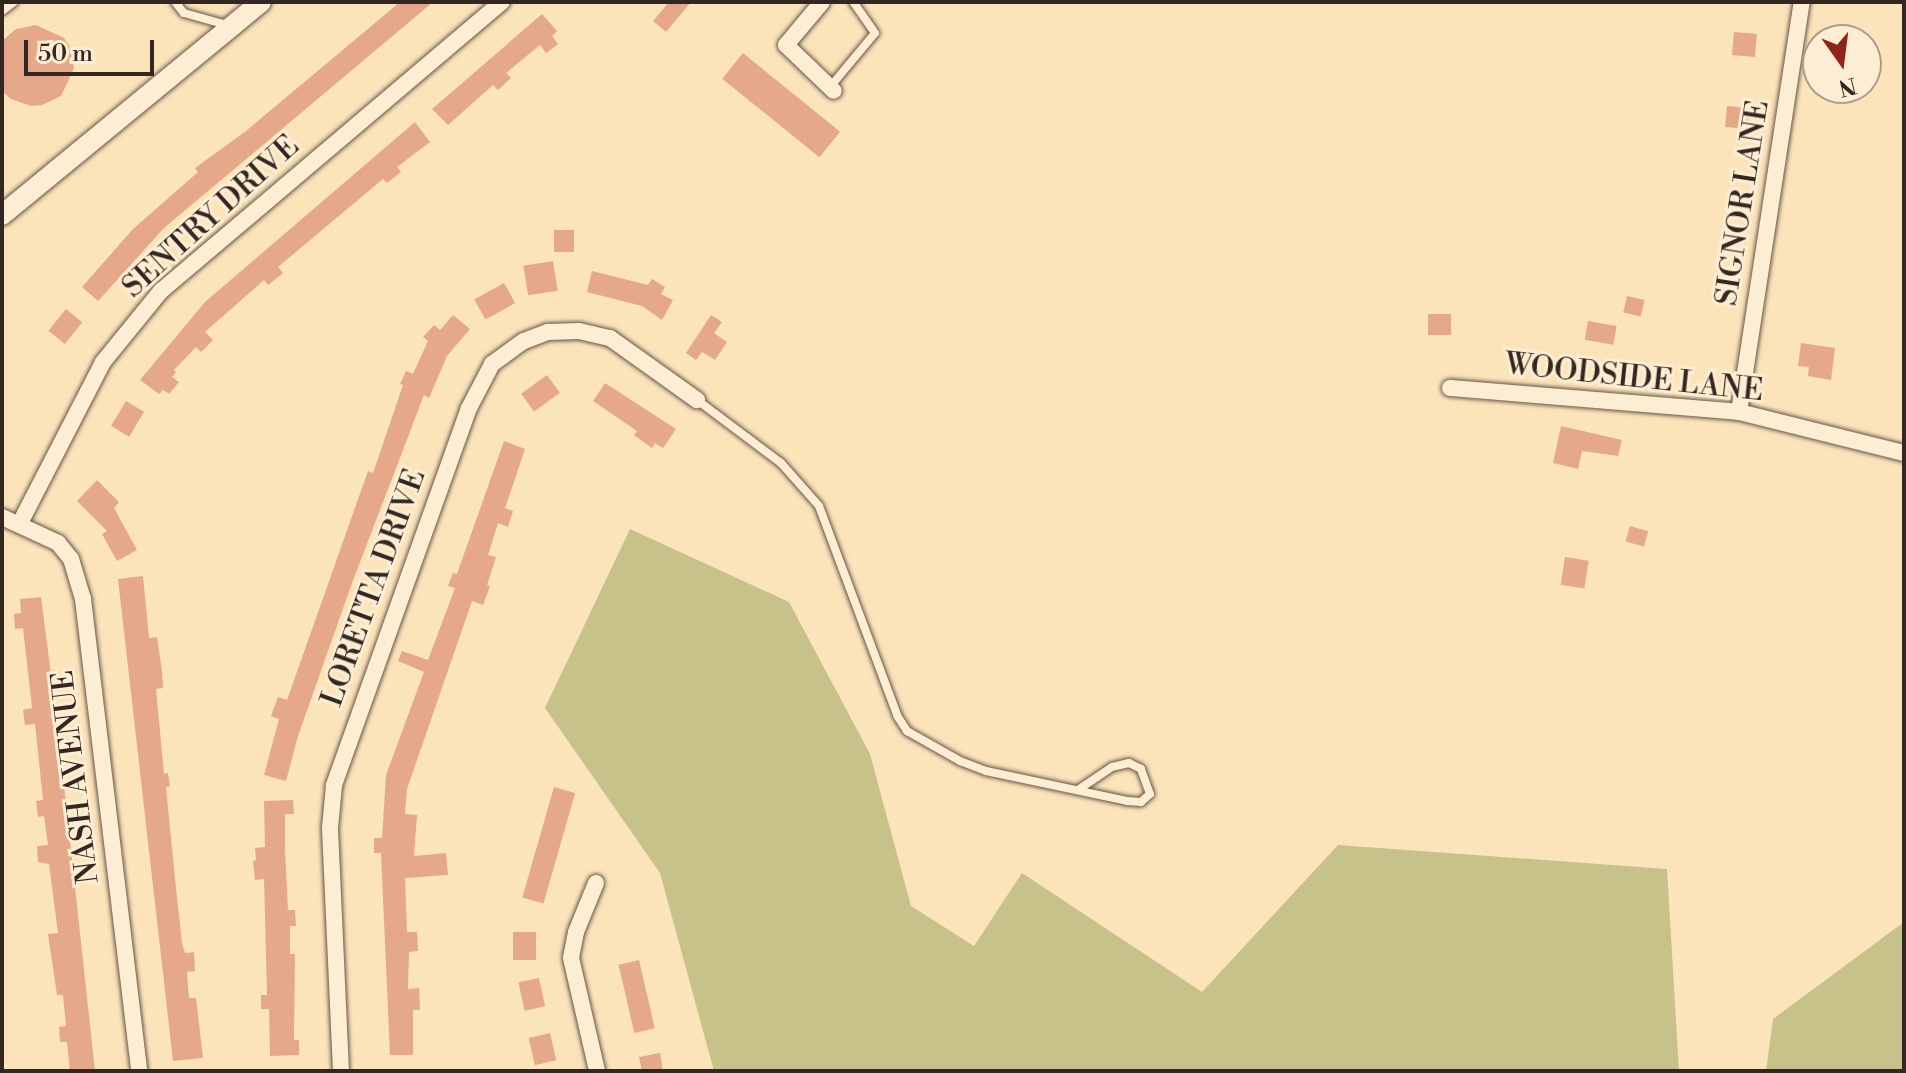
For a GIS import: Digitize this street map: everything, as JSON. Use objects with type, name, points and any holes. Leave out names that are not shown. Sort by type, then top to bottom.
[{"type":"street","points":[[2,215],[261,2]]},
{"type":"street","name":"SENTRY DRIVE","points":[[20,523],[103,362],[161,291],[502,2]]},
{"type":"street","points":[[822,2],[786,45],[832,89]]},
{"type":"street","name":"SIGNOR LANE","points":[[1739,412],[1802,2]]},
{"type":"street","name":"LORETTA DRIVE","points":[[341,1071],[330,828],[334,785],[468,410],[492,364],[524,341],[548,332],[579,331],[610,338],[697,400]]},
{"type":"street","name":"WOODSIDE LANE","points":[[1450,388],[1739,412],[1904,453]]},
{"type":"street","name":"NASH AVENUE","points":[[2,517],[58,543],[71,559],[83,599],[139,1071]]},
{"type":"street","points":[[596,883],[576,932],[571,958],[597,1071]]},
{"type":"lane","points":[[2,11],[14,2]]},
{"type":"lane","points":[[175,2],[184,13],[232,26]]},
{"type":"lane","points":[[832,89],[875,33],[853,2]]},
{"type":"lane","points":[[697,400],[781,463],[819,506],[901,725],[932,747],[986,771],[1127,801],[1141,802],[1150,794],[1141,769],[1129,763],[1112,767],[1079,789]]},
{"type":"shaded area","points":[[630,529],[789,602],[870,754],[911,906],[974,946],[1022,873],[1202,992],[1338,845],[1667,869],[1679,1071],[714,1071],[660,873],[545,708]]},
{"type":"shaded area","points":[[1904,922],[1904,1071],[1766,1071],[1773,1019]]},
{"type":"building","points":[[400,2],[433,2],[164,228],[98,301],[82,287],[133,229],[198,172],[195,168],[246,131]]},
{"type":"building","points":[[669,2],[691,2],[666,32],[653,21]]},
{"type":"building","points":[[542,14],[557,31],[552,36],[558,44],[546,53],[540,45],[506,73],[511,78],[498,90],[493,85],[448,125],[432,109]]},
{"type":"building","points":[[36,25],[64,38],[70,47],[74,68],[61,96],[42,105],[31,106],[11,99],[2,91],[2,41],[16,29]]},
{"type":"building","points":[[1734,32],[1757,34],[1755,57],[1732,55]]},
{"type":"building","points":[[743,53],[840,132],[819,157],[722,79]]},
{"type":"building","points":[[1727,106],[1751,108],[1749,129],[1725,127]]},
{"type":"building","points":[[415,122],[430,142],[397,167],[401,172],[387,183],[383,179],[278,267],[283,273],[268,285],[264,280],[205,332],[213,340],[201,352],[196,347],[174,370],[176,372],[172,377],[179,382],[169,394],[163,390],[159,394],[140,380],[205,302]]},
{"type":"building","points":[[554,230],[574,230],[574,252],[554,252]]},
{"type":"building","points":[[553,261],[558,291],[528,295],[523,266]]},
{"type":"building","points":[[592,271],[648,285],[652,279],[665,287],[661,294],[673,300],[662,320],[642,306],[587,292]]},
{"type":"building","points":[[504,283],[515,303],[485,320],[474,299]]},
{"type":"building","points":[[1627,296],[1645,300],[1641,317],[1623,313]]},
{"type":"building","points":[[66,309],[82,322],[65,344],[48,331]]},
{"type":"building","points":[[1428,314],[1451,314],[1451,335],[1428,335]]},
{"type":"building","points":[[453,315],[470,329],[447,356],[429,398],[424,395],[352,583],[298,736],[286,781],[264,775],[279,719],[271,716],[278,697],[287,700],[368,471],[373,473],[403,385],[400,384],[406,371],[413,374],[428,341],[423,337],[434,325],[440,330]]},
{"type":"building","points":[[711,315],[722,322],[714,333],[727,342],[715,360],[702,352],[696,360],[686,353]]},
{"type":"building","points":[[1588,321],[1617,326],[1613,345],[1585,340]]},
{"type":"building","points":[[1801,343],[1835,348],[1831,380],[1808,376],[1809,367],[1798,366]]},
{"type":"building","points":[[547,375],[560,393],[534,412],[521,394]]},
{"type":"building","points":[[605,383],[676,429],[663,448],[655,443],[652,448],[634,435],[637,431],[593,401]]},
{"type":"building","points":[[126,401],[144,412],[129,437],[111,426]]},
{"type":"building","points":[[1561,426],[1622,440],[1618,456],[1582,451],[1578,469],[1553,463]]},
{"type":"building","points":[[504,441],[525,449],[505,508],[513,511],[508,527],[498,523],[488,555],[496,557],[487,585],[490,586],[483,605],[472,601],[407,789],[405,814],[417,815],[414,856],[446,853],[448,875],[405,878],[407,932],[417,932],[418,951],[409,952],[408,989],[419,988],[420,1010],[413,1010],[413,1055],[390,1055],[381,853],[374,853],[374,838],[382,838],[386,775],[424,672],[398,661],[402,651],[428,660],[455,588],[448,586],[453,573],[457,574]]},
{"type":"building","points":[[97,480],[119,502],[114,508],[137,550],[117,561],[102,534],[107,531],[77,501]]},
{"type":"building","points":[[1630,526],[1648,531],[1644,547],[1626,541]]},
{"type":"building","points":[[1565,557],[1589,561],[1584,588],[1561,585]]},
{"type":"building","points":[[143,576],[149,638],[157,637],[162,671],[163,688],[156,689],[164,774],[168,773],[170,786],[166,787],[175,879],[182,943],[185,953],[194,952],[195,971],[187,972],[189,998],[196,998],[203,1058],[173,1061],[118,579]]},
{"type":"building","points":[[41,597],[95,1071],[70,1071],[67,1042],[60,1042],[59,1027],[66,1026],[63,995],[57,995],[48,934],[58,933],[49,864],[38,862],[37,846],[48,845],[44,816],[38,817],[36,801],[43,800],[35,724],[25,725],[23,710],[32,708],[23,628],[15,629],[14,614],[21,613],[20,599]]},
{"type":"building","points":[[554,787],[575,793],[543,904],[522,898]]},
{"type":"building","points":[[293,800],[294,814],[285,814],[285,850],[288,910],[295,910],[296,926],[290,926],[290,954],[295,954],[294,1040],[299,1040],[299,1055],[270,1056],[269,1009],[261,1009],[261,995],[267,995],[264,879],[255,880],[253,861],[256,860],[255,848],[265,847],[264,801]]},
{"type":"building","points":[[513,932],[536,932],[536,960],[513,960]]},
{"type":"building","points":[[639,960],[655,1028],[634,1033],[619,965]]},
{"type":"building","points":[[539,978],[545,1006],[524,1011],[518,982]]},
{"type":"building","points":[[550,1033],[556,1060],[535,1065],[529,1038]]},
{"type":"building","points":[[660,1053],[663,1071],[642,1071],[639,1057]]}]
